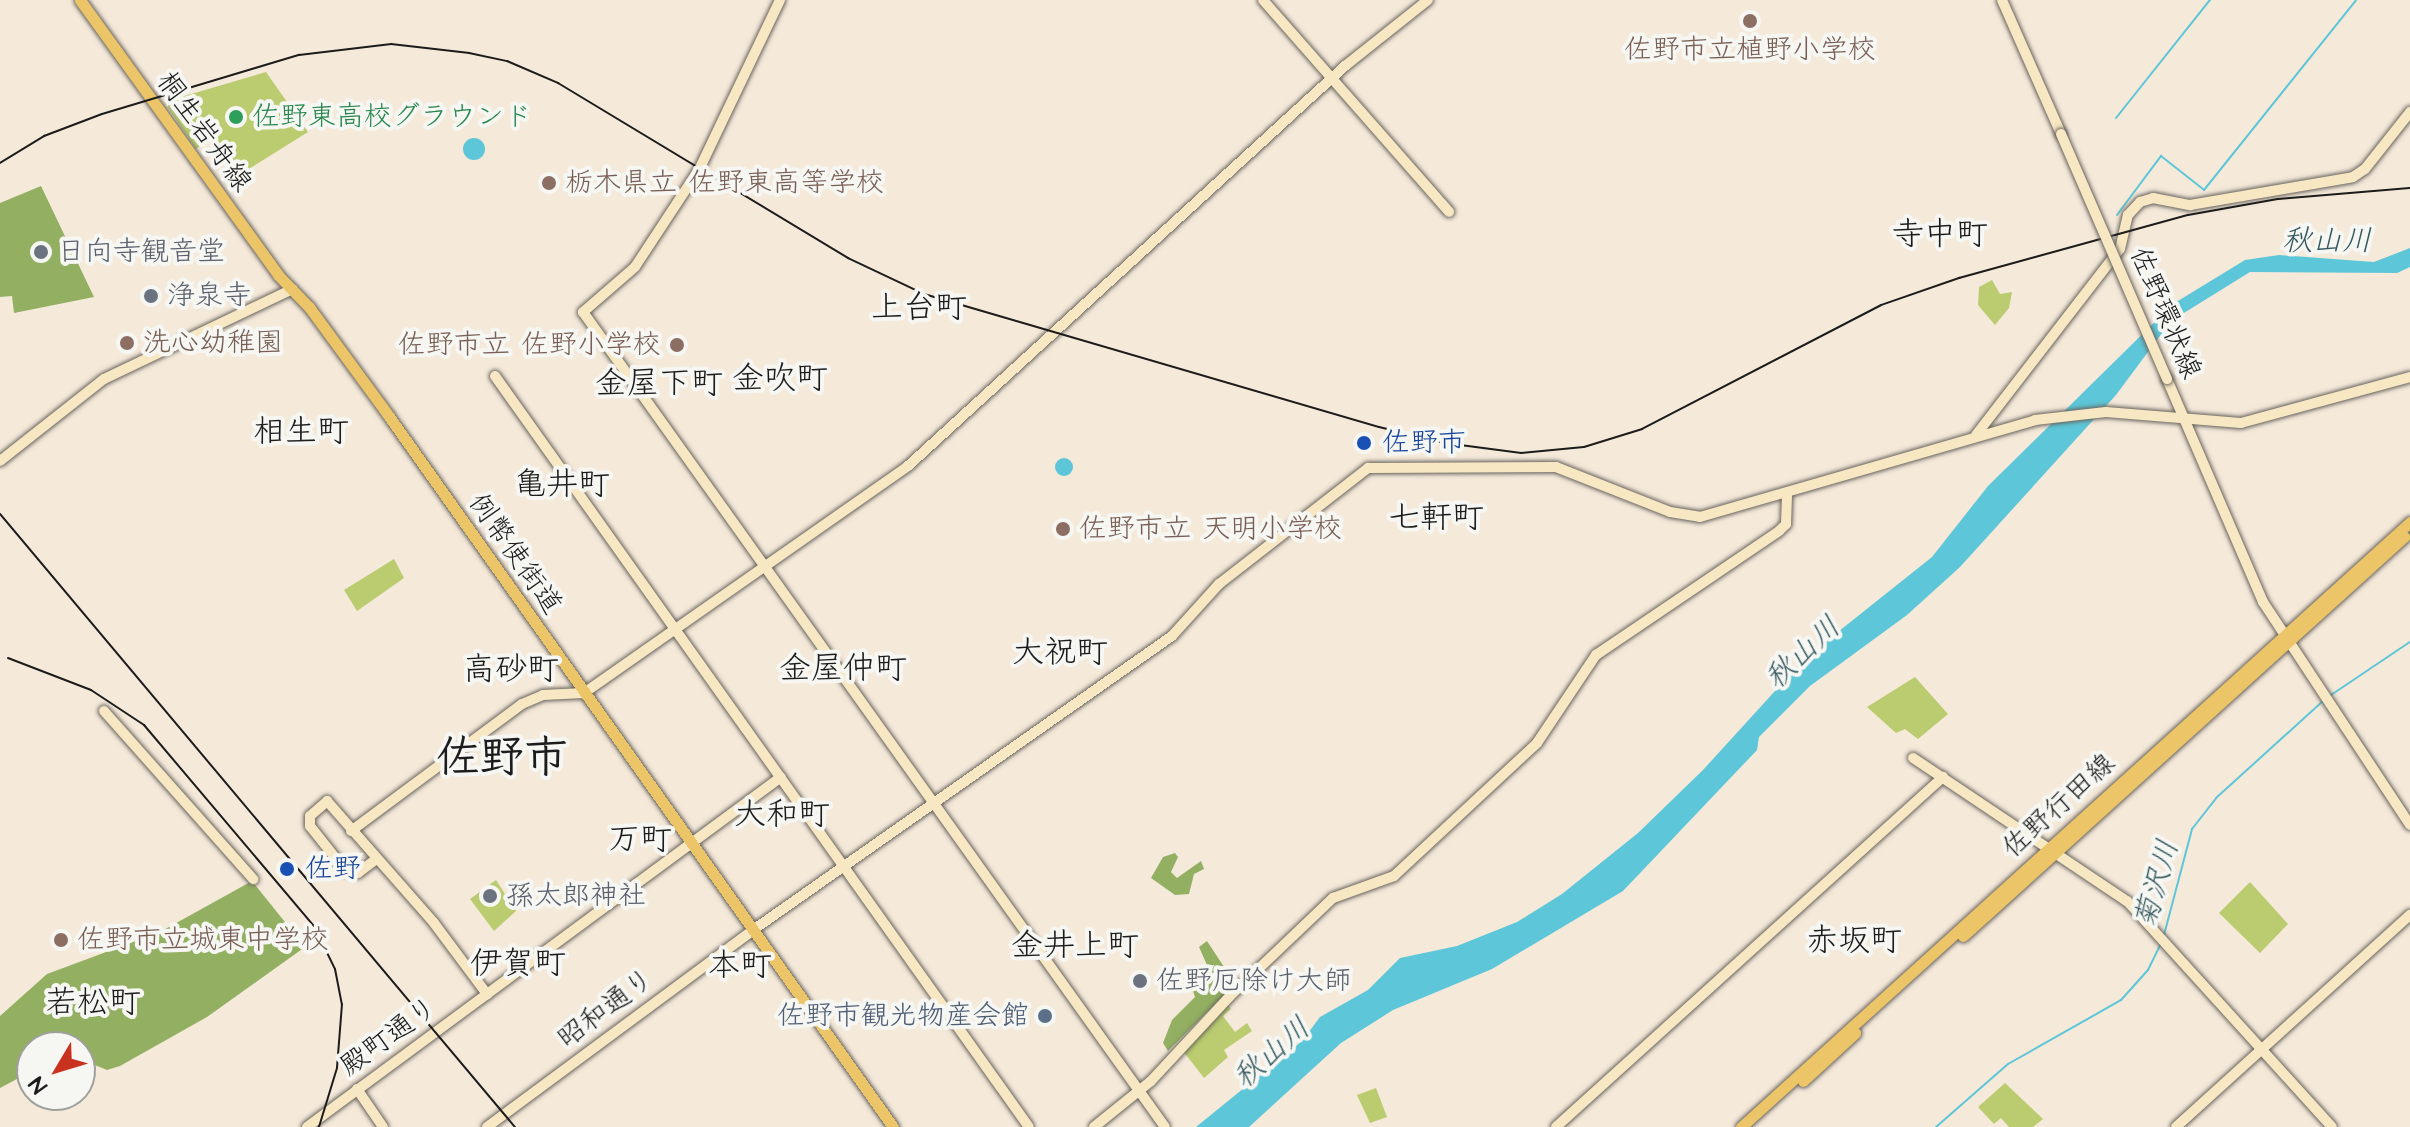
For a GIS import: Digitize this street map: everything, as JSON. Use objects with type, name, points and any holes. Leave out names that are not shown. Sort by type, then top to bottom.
[{"type":"main road","name":"桐生岩舟線","points":[[80,0],[293,289]]},
{"type":"main road","name":"例幣使街道","points":[[293,289],[893,1127]]},
{"type":"main road","name":"佐野行田線","points":[[1752,1127],[2410,522]]},
{"type":"main road","name":"佐野行田線","points":[[2285,639],[2410,531]]},
{"type":"main road","name":"佐野行田線","points":[[1741,1127],[2054,849]]},
{"type":"street","points":[[780,0],[700,168],[635,267],[583,312],[1137,1094],[1165,1127]]},
{"type":"street","points":[[1263,0],[1449,212]]},
{"type":"street","points":[[351,831],[522,704],[543,695],[584,693],[908,466],[1330,80],[1428,0]]},
{"type":"street","name":"佐野環状線","points":[[2002,0],[2254,584],[2285,639],[2410,825]]},
{"type":"street","points":[[1976,435],[2120,249],[2128,215],[2140,202],[2153,198],[2190,205],[2353,177],[2365,169],[2410,112]]},
{"type":"street","points":[[0,461],[104,379],[293,289]]},
{"type":"street","points":[[495,376],[1029,1127]]},
{"type":"street","name":"昭和通り","points":[[487,1127],[753,930],[1172,636],[1219,584],[1368,468],[1556,467],[1693,517],[1787,494],[1976,435],[2035,420],[2125,413],[2241,423],[2410,377]]},
{"type":"street","points":[[1094,1127],[1137,1094],[1333,898],[1394,876],[1537,743],[1596,655],[1779,531],[1786,524],[1787,494]]},
{"type":"street","points":[[104,711],[253,879]]},
{"type":"street","points":[[1913,758],[2054,849],[2127,901],[2332,1127]]},
{"type":"street","name":"殿町通り","points":[[307,1127],[781,777]]},
{"type":"street","points":[[1556,1127],[1943,777]]},
{"type":"street","points":[[375,860],[358,873],[345,870],[308,821],[327,801],[375,860],[434,923],[487,994]]},
{"type":"street","points":[[2176,1127],[2410,915]]},
{"type":"street","points":[[357,1089],[383,1127]]},
{"type":"green space","name":"佐野東高校グラウンド","points":[[266,72],[308,132],[241,174],[211,138],[196,149],[164,102]]},
{"type":"green space","points":[[41,186],[94,297],[14,313],[12,296],[0,297],[0,203]]},
{"type":"green space","points":[[1992,280],[2000,294],[2012,292],[2009,308],[1995,325],[1978,305],[1979,287]]},
{"type":"green space","points":[[394,559],[404,578],[357,611],[344,590]]},
{"type":"green space","points":[[1915,677],[1948,714],[1918,739],[1905,729],[1896,733],[1867,707]]},
{"type":"green space","points":[[1175,853],[1178,857],[1171,872],[1177,878],[1201,861],[1204,869],[1194,874],[1189,894],[1175,895],[1151,878],[1163,857]]},
{"type":"green space","points":[[496,880],[516,911],[494,931],[470,899]]},
{"type":"green space","points":[[252,881],[305,947],[207,1017],[120,1066],[107,1070],[96,1066],[96,1031],[16,1031],[16,1080],[0,1088],[0,1016],[47,974],[160,932]]},
{"type":"green space","points":[[2250,882],[2288,924],[2260,953],[2219,913]]},
{"type":"green space","points":[[1207,941],[1232,979],[1221,988],[1225,994],[1168,1051],[1163,1043],[1172,1020],[1195,997],[1189,978],[1207,965],[1199,947]]},
{"type":"green space","points":[[1227,1004],[1231,1009],[1223,1016],[1235,1032],[1247,1023],[1252,1031],[1224,1050],[1228,1057],[1204,1078],[1183,1051]]},
{"type":"green space","points":[[2005,1083],[2043,1119],[2033,1127],[2009,1127],[2001,1118],[1994,1124],[1978,1107]]},
{"type":"green space","points":[[1376,1088],[1387,1117],[1370,1123],[1357,1095]]},
{"type":"water","points":[[474,138],[482,141],[485,149],[482,157],[474,160],[466,157],[463,149],[466,141]]},
{"type":"water","points":[[2410,248],[2410,267],[2397,273],[2250,272],[2171,321],[2116,395],[1960,567],[1907,615],[1810,686],[1759,737],[1757,750],[1623,891],[1492,969],[1393,1010],[1341,1043],[1249,1127],[1196,1127],[1302,1041],[1320,1017],[1368,990],[1400,958],[1457,946],[1517,922],[1562,894],[1638,833],[1703,770],[1804,659],[1932,557],[1988,486],[2173,304],[2245,260],[2279,255],[2374,262]]},
{"type":"water","points":[[740,369],[748,369],[753,378],[751,385],[740,387],[735,382],[735,374]]},
{"type":"water","points":[[1060,458],[1068,458],[1073,467],[1071,474],[1060,476],[1055,471],[1055,463]]},
{"type":"waterway","points":[[2116,118],[2210,0]]},
{"type":"waterway","points":[[2117,215],[2161,156],[2204,190],[2356,0]]},
{"type":"waterway","name":"菊沢川","points":[[2331,695],[2410,642]]},
{"type":"waterway","name":"菊沢川","points":[[2164,935],[2192,829],[2216,798],[2323,701]]},
{"type":"waterway","name":"菊沢川","points":[[1936,1127],[2008,1064],[2121,1000],[2148,970],[2160,945]]},
{"type":"railway","points":[[0,163],[44,136],[102,114],[299,55],[391,44],[469,53],[507,61],[558,83],[848,258],[924,294],[1379,427],[1445,443],[1521,453],[1584,447],[1642,429],[1881,305],[1959,278],[2188,215],[2278,199],[2410,188]]},
{"type":"railway","points":[[0,514],[515,1127]]},
{"type":"railway","points":[[8,658],[91,690],[144,725],[314,926],[335,969],[342,1004],[337,1068],[319,1127]]},
{"type":"place","name":"佐野市立植野小学校","points":[[1750,21]]},
{"type":"place","name":"佐野東高校グラウンド","points":[[236,117]]},
{"type":"place","name":"栃木県立 佐野東高等学校","points":[[549,183]]},
{"type":"place","name":"日向寺観音堂","points":[[41,252]]},
{"type":"place","name":"浄泉寺","points":[[151,296]]},
{"type":"place","name":"洗心幼稚園","points":[[127,343]]},
{"type":"place","name":"佐野市立 佐野小学校","points":[[677,345]]},
{"type":"place","name":"佐野市","points":[[1364,443]]},
{"type":"place","name":"佐野市立 天明小学校","points":[[1063,529]]},
{"type":"place","name":"佐野","points":[[287,869]]},
{"type":"place","name":"孫太郎神社","points":[[490,896]]},
{"type":"place","name":"佐野市立城東中学校","points":[[61,940]]},
{"type":"place","name":"佐野厄除け大師","points":[[1140,981]]},
{"type":"place","name":"佐野市観光物産会館","points":[[1045,1016]]},
{"type":"district","name":"寺中町","points":[[1940,235]]},
{"type":"district","name":"上台町","points":[[919,308]]},
{"type":"district","name":"金吹町","points":[[780,379]]},
{"type":"district","name":"金屋下町","points":[[659,384]]},
{"type":"district","name":"相生町","points":[[301,432]]},
{"type":"district","name":"亀井町","points":[[562,485]]},
{"type":"district","name":"七軒町","points":[[1436,518]]},
{"type":"district","name":"大祝町","points":[[1060,653]]},
{"type":"district","name":"金屋仲町","points":[[843,669]]},
{"type":"district","name":"高砂町","points":[[511,670]]},
{"type":"district","name":"佐野市","points":[[502,759]]},
{"type":"district","name":"大和町","points":[[782,815]]},
{"type":"district","name":"万町","points":[[640,840]]},
{"type":"district","name":"赤坂町","points":[[1854,941]]},
{"type":"district","name":"金井上町","points":[[1075,946]]},
{"type":"district","name":"伊賀町","points":[[518,964]]},
{"type":"district","name":"本町","points":[[740,966]]},
{"type":"district","name":"若松町","points":[[93,1003]]},
{"type":"water label","name":"秋山川","points":[[2327,241]]},
{"type":"water label","name":"秋山川","points":[[1803,653]]},
{"type":"water label","name":"秋山川","points":[[1272,1053]]}]
